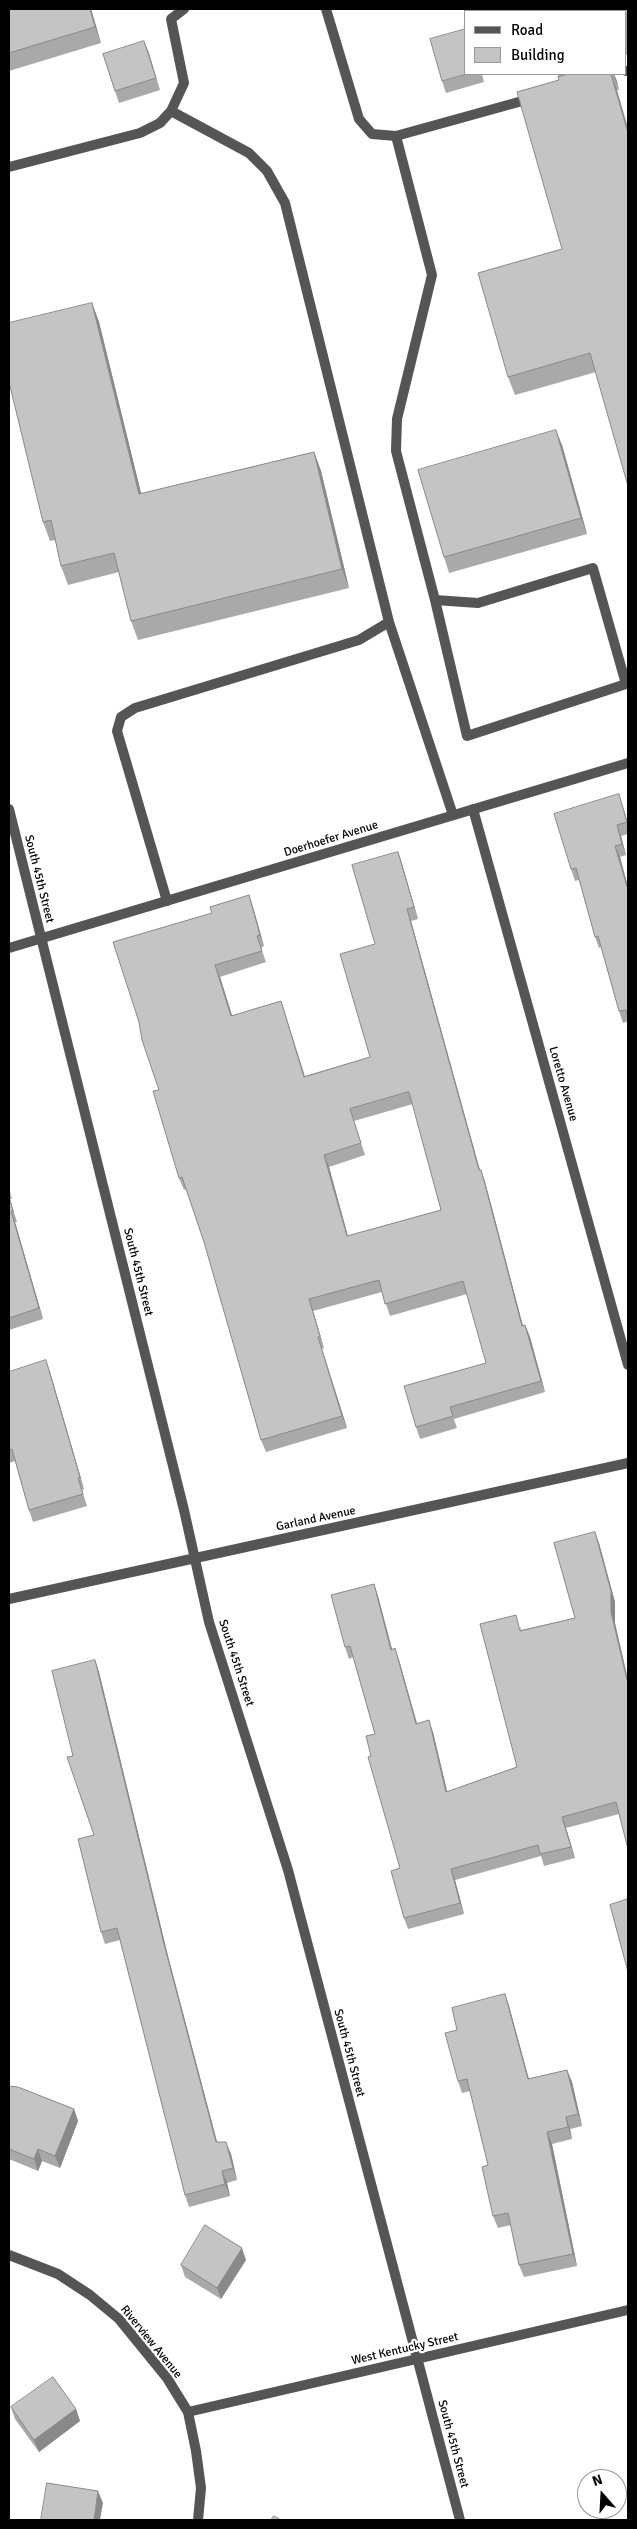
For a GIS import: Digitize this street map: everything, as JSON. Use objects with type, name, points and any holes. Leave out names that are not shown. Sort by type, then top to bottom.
[{"type":"street","points":[[9,168],[140,133],[160,123],[172,111],[184,83],[171,19],[184,9]]},
{"type":"street","points":[[326,9],[359,119],[372,134],[396,136],[544,94]]},
{"type":"street","points":[[172,111],[249,153],[267,171],[285,203],[389,622],[453,816]]},
{"type":"street","points":[[396,136],[432,275],[397,419],[396,450],[468,736],[626,684],[594,568],[478,603],[435,600]]},
{"type":"street","points":[[167,901],[117,731],[122,717],[135,708],[359,640],[389,622]]},
{"type":"street","name":"Doerhoefer Avenue","points":[[9,948],[628,762]]},
{"type":"street","name":"South 45th Street","points":[[9,809],[184,1510],[209,1622],[288,1870],[460,2520]]},
{"type":"street","name":"Loretto Avenue","points":[[473,809],[628,1365]]},
{"type":"street","name":"Garland Avenue","points":[[9,1599],[628,1463]]},
{"type":"street","name":"Riverview Avenue","points":[[9,2255],[58,2274],[90,2294],[119,2319],[167,2378],[188,2412]]},
{"type":"street","name":"West Kentucky Street","points":[[188,2412],[628,2310]]},
{"type":"street","points":[[188,2412],[201,2488],[198,2520]]},
{"type":"building","points":[[9,9],[90,9],[95,27],[9,53]]},
{"type":"building","points":[[628,9],[628,37],[627,10],[516,10]]},
{"type":"building","points":[[464,30],[464,75],[442,81],[430,39]]},
{"type":"building","points":[[144,41],[156,78],[115,91],[103,54]]},
{"type":"building","points":[[565,75],[611,75],[628,133],[628,486],[590,353],[508,377],[478,273],[562,249],[517,92],[559,80],[558,77]]},
{"type":"building","points":[[92,303],[139,494],[314,452],[342,569],[131,621],[114,553],[61,566],[51,520],[43,522],[9,382],[9,323]]},
{"type":"building","points":[[556,430],[581,518],[444,557],[418,470]]},
{"type":"building","points":[[619,794],[627,822],[617,825],[622,844],[615,846],[628,890],[628,1018],[626,1010],[619,1011],[598,936],[595,937],[576,868],[571,869],[554,814]]},
{"type":"building","points":[[398,852],[414,907],[407,909],[479,1170],[481,1170],[522,1326],[525,1325],[541,1381],[450,1407],[453,1416],[416,1427],[404,1386],[486,1363],[463,1281],[385,1304],[379,1280],[309,1299],[320,1336],[318,1337],[342,1416],[261,1440],[204,1242],[182,1177],[179,1178],[153,1091],[159,1090],[113,942],[212,913],[210,907],[249,895],[260,935],[257,936],[262,951],[215,965],[231,1016],[281,1001],[304,1077],[370,1057],[340,954],[375,944],[352,865]],"holes":[[[409,1092],[441,1210],[347,1236],[324,1155],[361,1143],[350,1109]]]},
{"type":"building","points":[[9,1197],[13,1211],[11,1211],[39,1308],[9,1318]]},
{"type":"building","points":[[46,1360],[80,1477],[78,1478],[83,1494],[29,1510],[12,1449],[9,1450],[9,1372]]},
{"type":"building","points":[[595,1532],[611,1591],[611,1612],[628,1679],[628,1849],[616,1802],[562,1817],[571,1847],[540,1854],[538,1845],[451,1869],[460,1903],[404,1918],[391,1871],[400,1868],[368,1757],[371,1756],[366,1736],[375,1734],[350,1646],[345,1647],[331,1595],[374,1584],[391,1650],[395,1648],[416,1724],[429,1720],[446,1792],[517,1767],[480,1624],[516,1615],[520,1631],[575,1618],[554,1543]]},
{"type":"building","points":[[95,1660],[164,1944],[216,2142],[226,2142],[233,2168],[222,2171],[225,2184],[185,2195],[117,1928],[101,1932],[78,1839],[94,1835],[67,1757],[73,1756],[52,1671]]},
{"type":"building","points":[[628,1899],[628,1972],[610,1905]]},
{"type":"building","points":[[505,1994],[528,2079],[567,2070],[578,2114],[566,2117],[568,2127],[547,2132],[573,2254],[519,2265],[508,2213],[493,2216],[482,2167],[488,2165],[467,2079],[458,2081],[445,2033],[457,2030],[452,2008]]},
{"type":"building","points":[[9,2086],[18,2087],[74,2109],[55,2156],[38,2149],[34,2159],[9,2149]]},
{"type":"building","points":[[205,2225],[242,2248],[217,2288],[181,2265]]},
{"type":"building","points":[[53,2377],[76,2409],[34,2440],[11,2407]]},
{"type":"building","points":[[47,2483],[98,2491],[94,2520],[41,2520]]},
{"type":"building","points":[[274,2516],[281,2520],[271,2520]]}]
